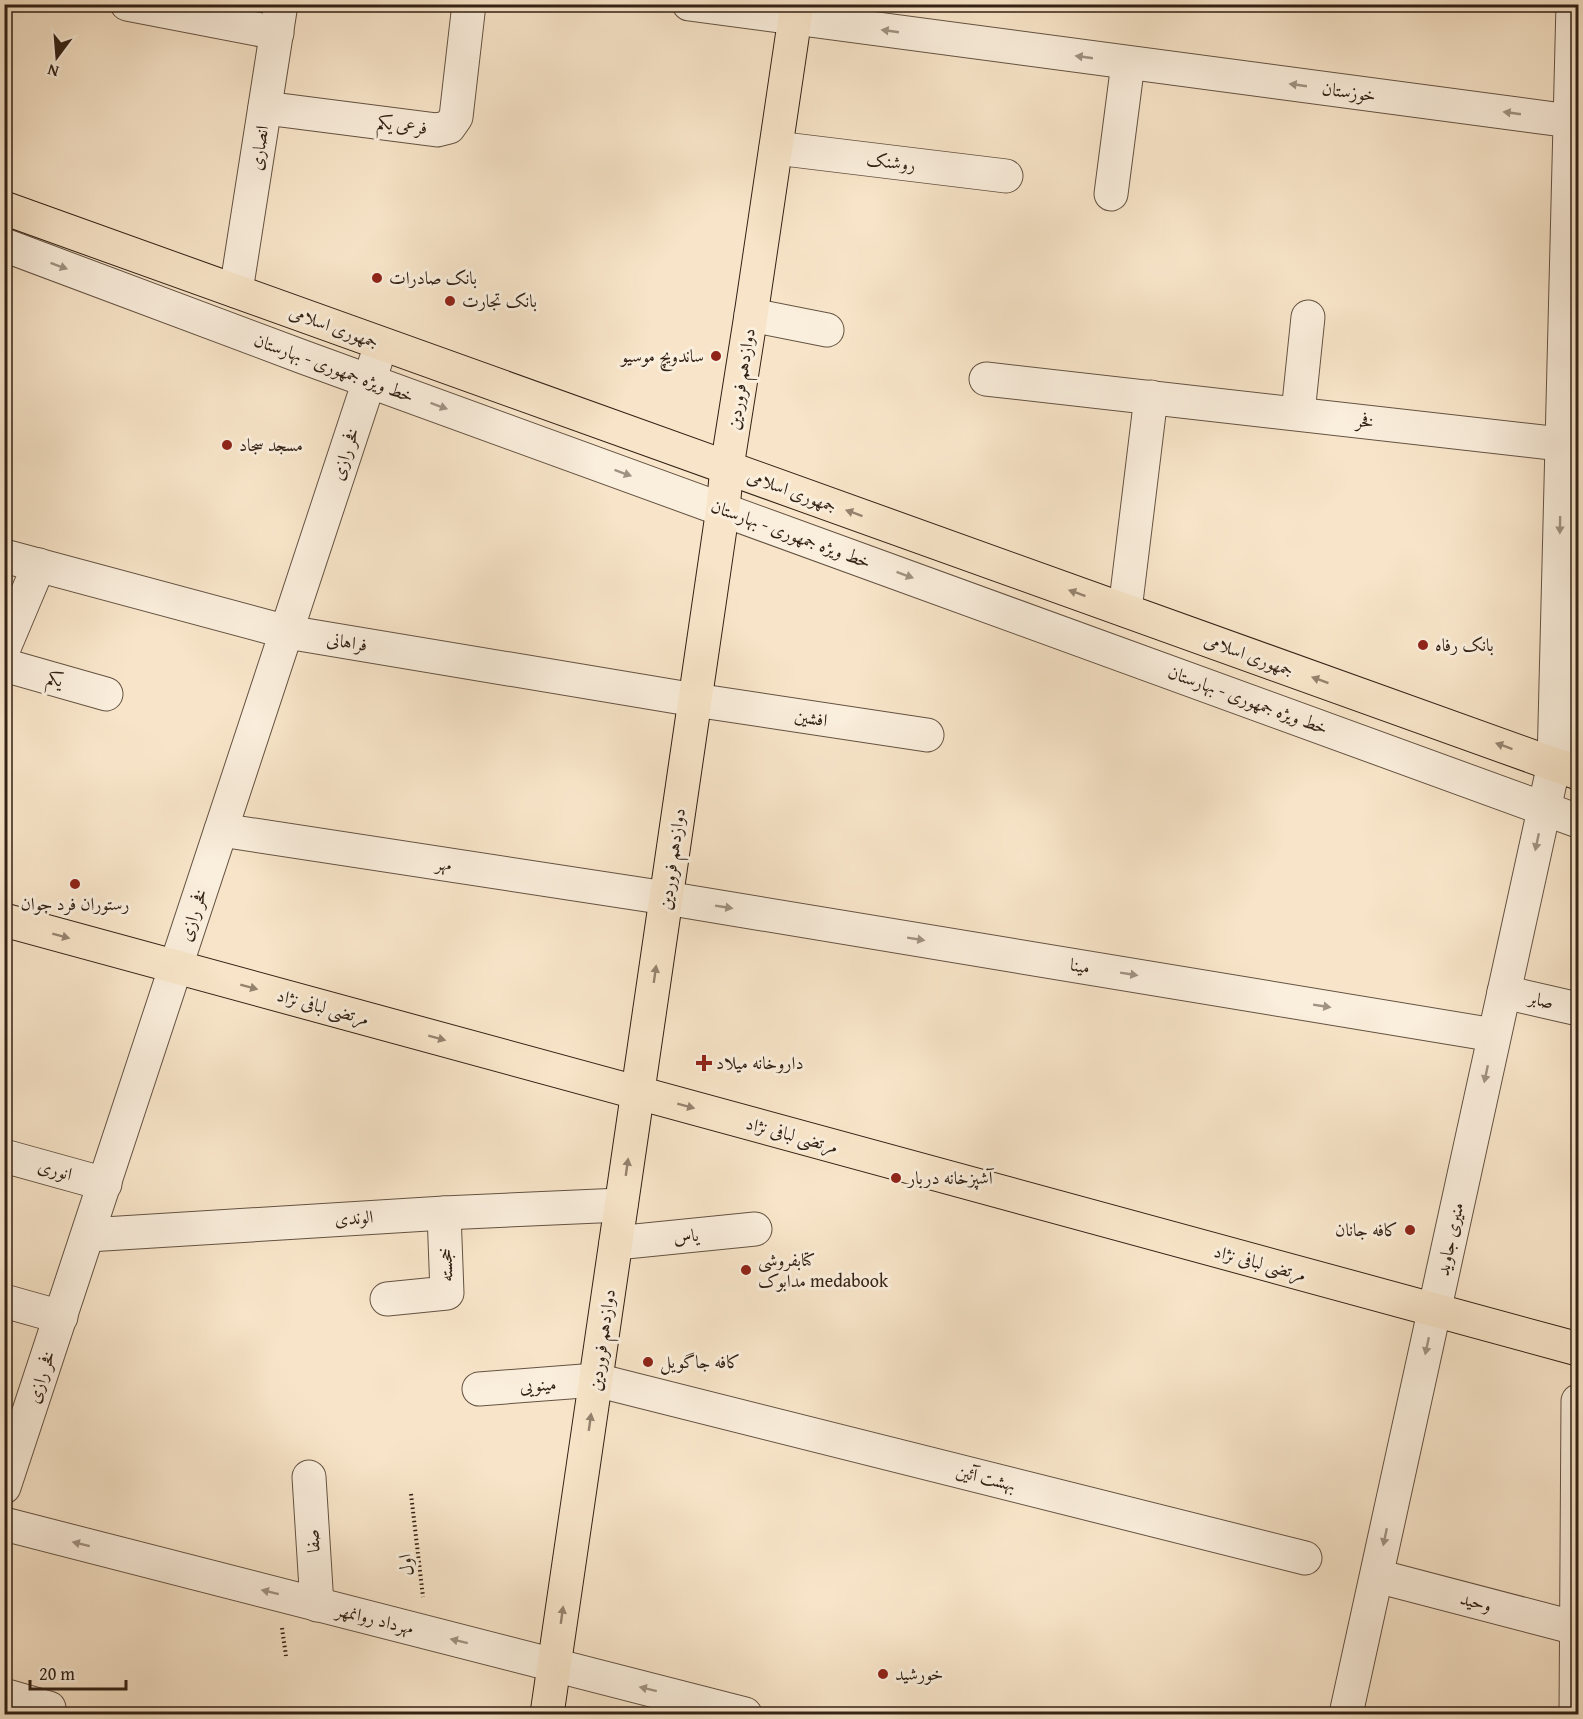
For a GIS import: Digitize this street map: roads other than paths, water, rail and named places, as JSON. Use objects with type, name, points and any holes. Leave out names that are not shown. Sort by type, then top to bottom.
[{"type":"main road","name":"دوازدهم فروردین","points":[[547,1714],[795,11]]},
{"type":"main road","name":"جمهوری اسلامی","points":[[4,208],[1566,769]]},
{"type":"main road","name":"مرتضی لبافی نژاد","points":[[4,920],[1578,1349]]},
{"type":"street","points":[[127,4],[279,19]]},
{"type":"street","name":"فرعی یکم","points":[[265,108],[437,130],[449,127],[456,117],[469,4]]},
{"type":"street","name":"خوزستان","points":[[689,4],[795,11],[1128,63],[1570,121]]},
{"type":"street","name":"منیری جاوید","points":[[1346,1714],[1544,809],[1566,769],[1572,305],[1570,121],[1575,49],[1573,4]]},
{"type":"street","name":"انصاری","points":[[236,291],[279,19]]},
{"type":"street","points":[[1111,194],[1128,63]]},
{"type":"street","name":"روشنک","points":[[776,148],[1006,176]]},
{"type":"street","name":"خط ویژه جمهوری - بهارستان","points":[[4,245],[369,381],[1578,821]]},
{"type":"street","points":[[752,315],[827,330]]},
{"type":"street","points":[[1298,413],[1308,317]]},
{"type":"street","name":"فخر رازی","points":[[4,1487],[381,344]]},
{"type":"street","name":"فخر","points":[[986,379],[1570,444]]},
{"type":"street","points":[[1125,610],[1151,397]]},
{"type":"street","name":"فراهانی","points":[[4,556],[286,632],[695,700]]},
{"type":"street","points":[[4,648],[39,565]]},
{"type":"street","name":"یکم","points":[[4,665],[106,693]]},
{"type":"street","name":"افشین","points":[[695,700],[927,735]]},
{"type":"street","name":"مهر","points":[[221,830],[666,898]]},
{"type":"street","name":"مینا","points":[[666,898],[1494,1035]]},
{"type":"street","name":"صابر","points":[[1504,992],[1578,1009]]},
{"type":"street","name":"انوری","points":[[4,1156],[105,1184]]},
{"type":"street","name":"الوندی","points":[[88,1235],[444,1213],[621,1205]]},
{"type":"street","name":"خجسته","points":[[387,1299],[447,1293],[444,1213]]},
{"type":"street","name":"یاس","points":[[616,1243],[755,1229]]},
{"type":"street","points":[[4,1300],[61,1317]]},
{"type":"street","name":"مینویی","points":[[479,1389],[596,1380]]},
{"type":"street","name":"بهشت آئین","points":[[596,1380],[1305,1558]]},
{"type":"street","points":[[1576,1714],[1578,1401]]},
{"type":"street","name":"صفا","points":[[309,1477],[317,1605]]},
{"type":"street","name":"مهرداد روانمهر","points":[[4,1524],[745,1714]]},
{"type":"street","name":"وحید","points":[[1377,1576],[1576,1628]]},
{"type":"street","points":[[4,1695],[49,1708]]},
{"type":"place","name":"بانک صادرات","points":[[377,278]]},
{"type":"place","name":"بانک تجارت","points":[[450,301]]},
{"type":"place","name":"ساندویچ موسیو","points":[[716,356]]},
{"type":"place","name":"مسجد سجاد","points":[[227,445]]},
{"type":"place","name":"بانک رفاه","points":[[1423,645]]},
{"type":"place","name":"رستوران فرد جوان","points":[[75,884]]},
{"type":"place","name":"داروخانه میلاد","points":[[704,1063]]},
{"type":"place","name":"آشپزخانه دربار","points":[[896,1178]]},
{"type":"place","name":"کافه جانان","points":[[1410,1230]]},
{"type":"place","name":"کتابفروشی مدابوک medabook","points":[[746,1270]]},
{"type":"place","name":"کافه جاگویل","points":[[648,1362]]},
{"type":"place","name":"خورشید","points":[[883,1674]]}]
